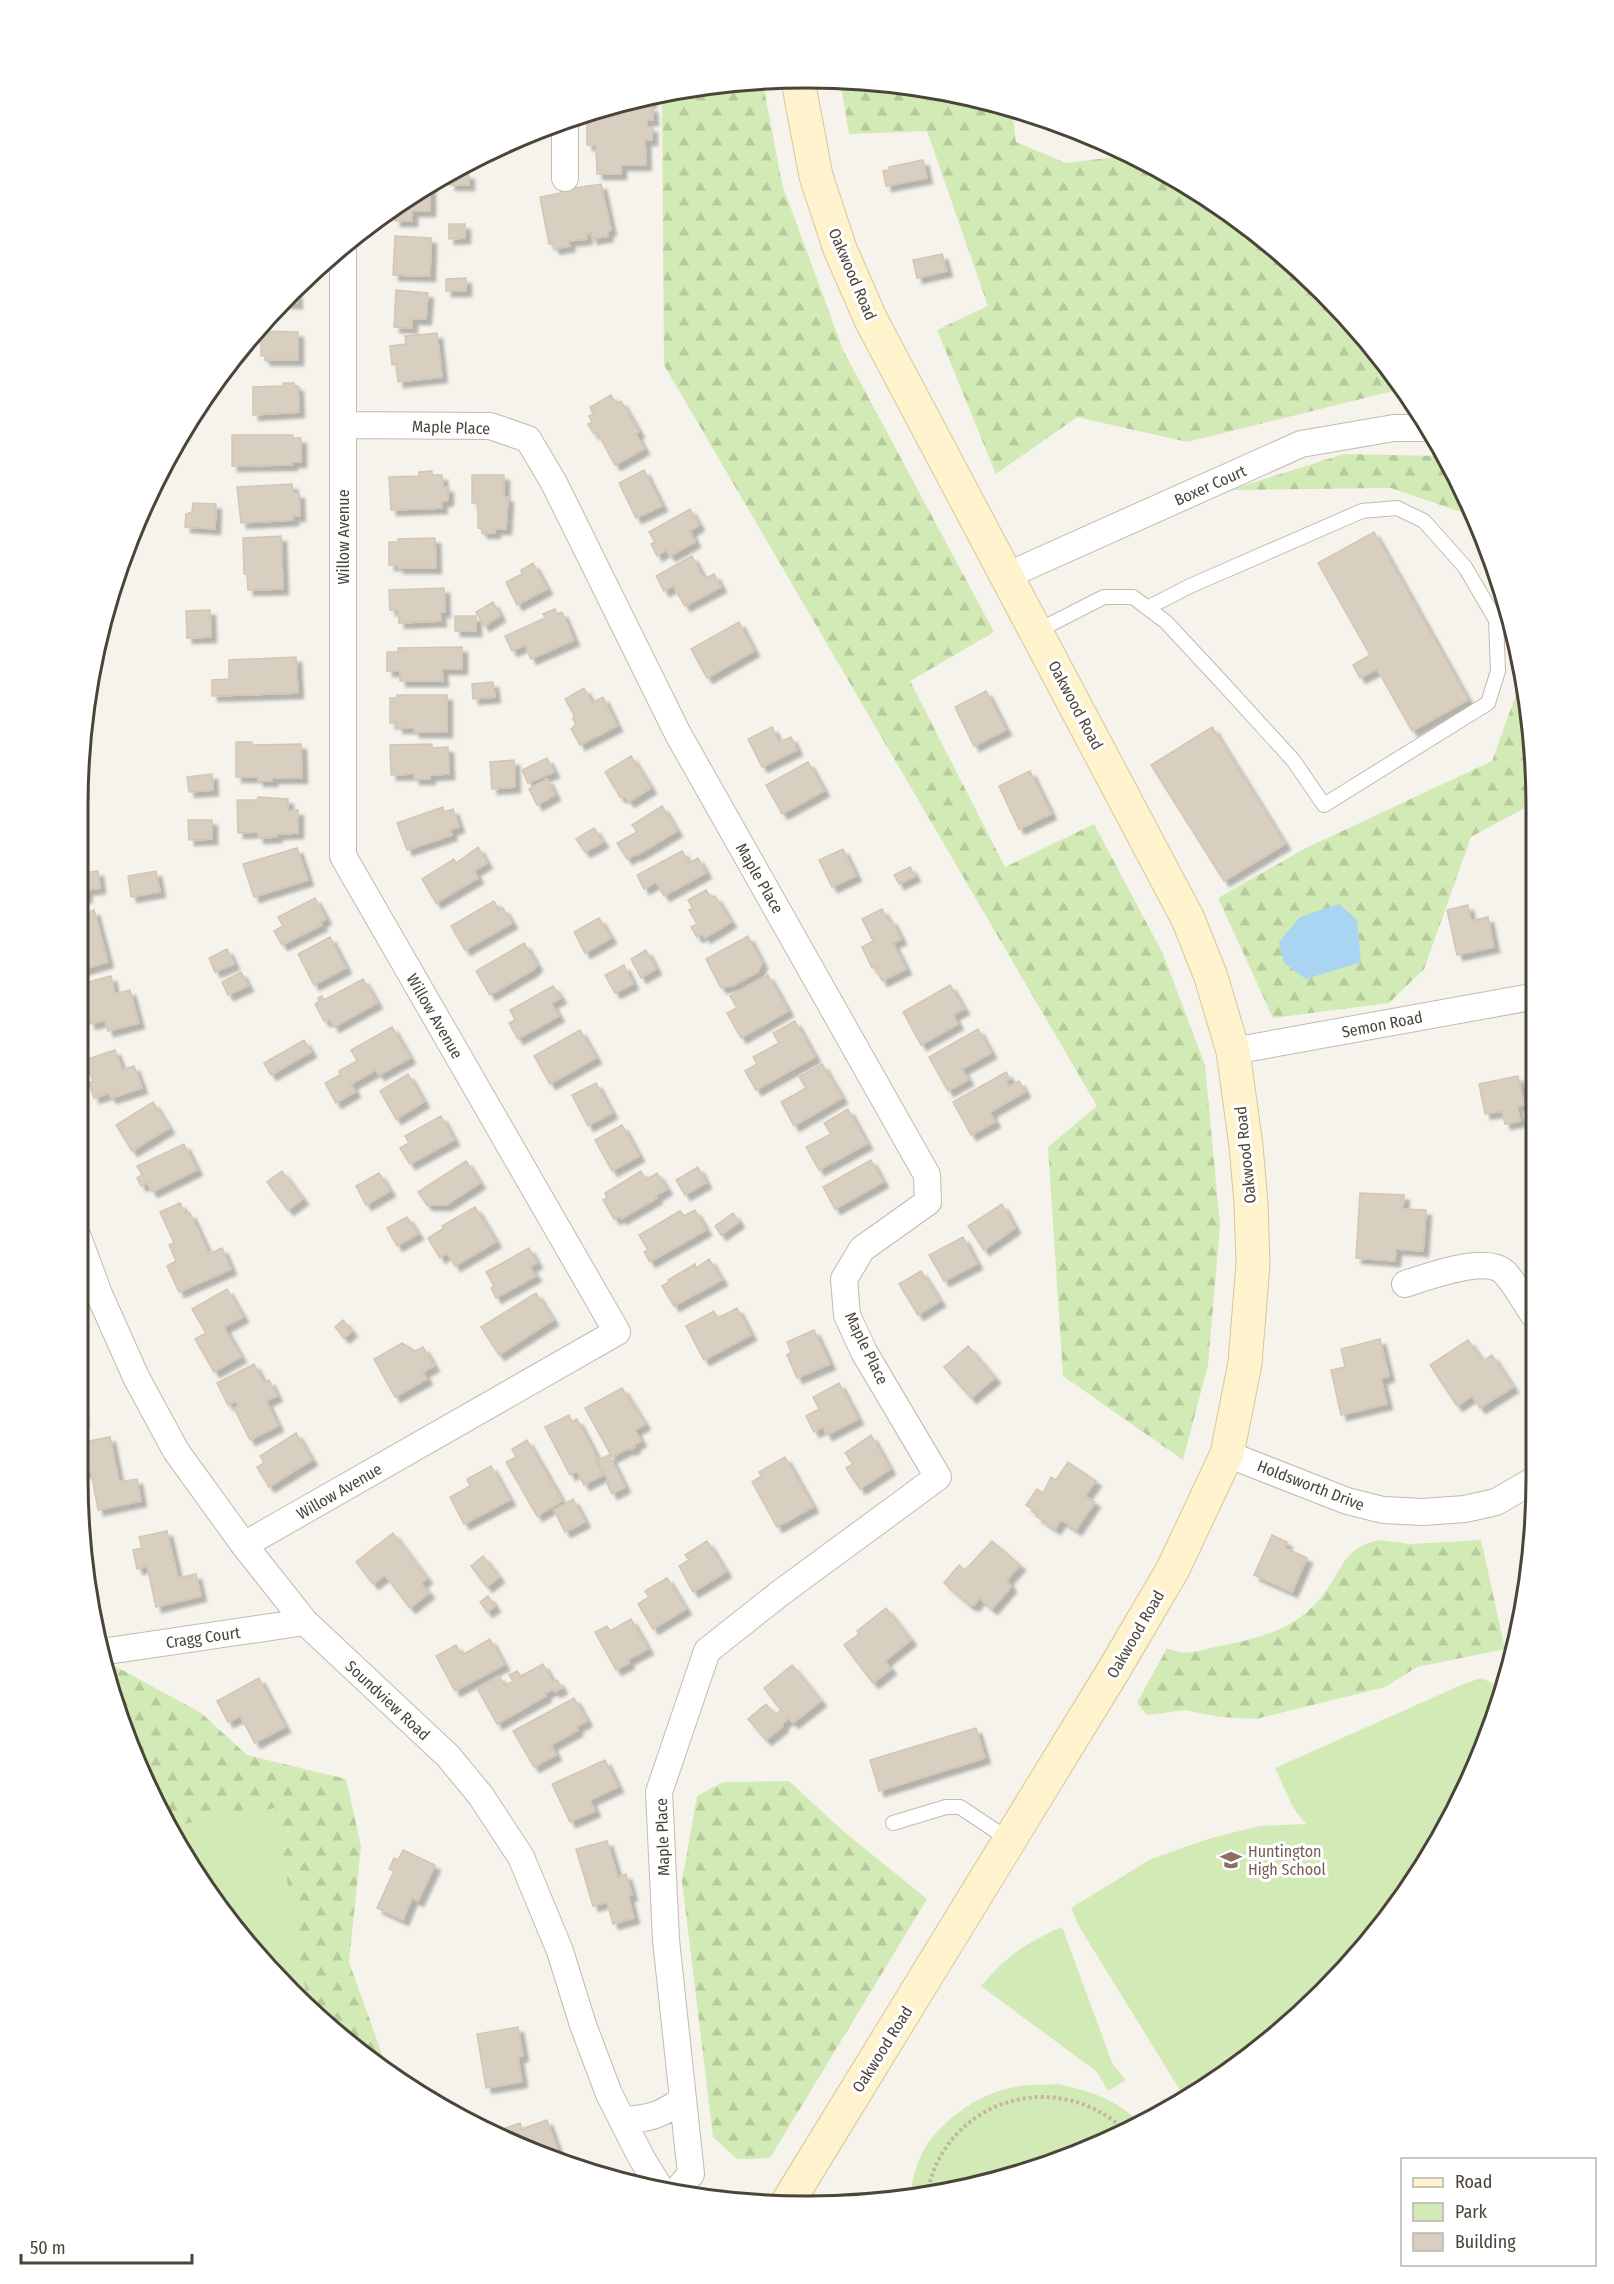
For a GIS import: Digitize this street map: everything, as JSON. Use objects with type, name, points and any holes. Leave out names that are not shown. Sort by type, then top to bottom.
[{"type":"main road","name":"Oakwood Road","points":[[792,2195],[1011,1840],[1173,1569],[1227,1454],[1245,1363],[1252,1264],[1246,1146],[1233,1051],[1211,977],[1188,919],[871,320],[840,249],[816,176],[799,88]]},
{"type":"street","points":[[565,131],[565,178]]},
{"type":"street","name":"Willow Avenue","points":[[244,1545],[617,1332],[343,856],[343,259]]},
{"type":"street","name":"Maple Place","points":[[343,425],[490,426],[528,439],[554,483],[678,734],[927,1175],[928,1202],[862,1249],[844,1279],[847,1316],[864,1352],[938,1476],[706,1651],[659,1792],[666,1940],[691,2174],[682,2184]]},
{"type":"street","name":"Boxer Court","points":[[1006,576],[1300,444],[1394,428],[1416,428]]},
{"type":"street","name":"Semon Road","points":[[1233,1051],[1526,998]]},
{"type":"street","points":[[1405,1284],[1449,1270],[1493,1266],[1503,1271],[1526,1304]]},
{"type":"street","name":"Soundview Road","points":[[89,1296],[176,1451],[244,1545],[305,1622],[448,1756],[481,1796],[521,1857],[560,1951],[583,2025],[609,2094],[655,2179]]},
{"type":"street","name":"Holdsworth Drive","points":[[1227,1454],[1347,1501],[1383,1510],[1423,1512],[1465,1509],[1496,1502],[1526,1485]]},
{"type":"street","name":"Cragg Court","points":[[110,1651],[305,1622]]},
{"type":"street","points":[[622,2120],[641,2119],[665,2113],[683,2099]]},
{"type":"lane","points":[[1037,631],[1104,597],[1132,597],[1166,622],[1293,760],[1324,805],[1488,703],[1498,671],[1496,620],[1465,567],[1424,521],[1396,508],[1362,511],[1190,586],[1147,608]]},
{"type":"lane","points":[[893,1823],[946,1807],[960,1807],[1011,1840]]},
{"type":"path","points":[[930,2185],[937,2161],[948,2143],[979,2114],[1000,2103],[1022,2098],[1048,2097],[1070,2100],[1094,2108],[1117,2125]]},
{"type":"green space","points":[[842,89],[947,102],[993,113],[1013,119],[1016,142],[1066,163],[1113,157],[1125,163],[1206,210],[1281,267],[1347,333],[1392,391],[1187,442],[1077,417],[996,474],[937,330],[988,306],[927,131],[849,134]]},
{"type":"green space","points":[[764,90],[782,184],[843,350],[994,632],[910,681],[1005,867],[1094,824],[1163,954],[1205,1065],[1220,1226],[1208,1365],[1183,1460],[1063,1376],[1048,1147],[1097,1106],[664,365],[662,103]]},
{"type":"green space","points":[[1344,454],[1433,456],[1451,489],[1477,550],[1461,512],[1391,488],[1230,490]]},
{"type":"green space","points":[[1516,694],[1524,760],[1526,807],[1471,837],[1424,969],[1389,1003],[1273,1018],[1218,898],[1306,848],[1492,761]]},
{"type":"green space","points":[[1380,1540],[1410,1544],[1481,1540],[1504,1649],[1417,1667],[1385,1687],[1256,1719],[1220,1717],[1185,1710],[1147,1715],[1137,1703],[1167,1648],[1181,1652],[1200,1651],[1247,1640],[1285,1626],[1308,1611],[1318,1601],[1349,1556],[1367,1544]]},
{"type":"green space","points":[[114,1665],[201,1713],[247,1755],[346,1779],[361,1846],[349,1962],[383,2056],[333,2017],[299,1985],[267,1951],[210,1876],[185,1836],[143,1752]]},
{"type":"green space","points":[[1481,1678],[1494,1684],[1471,1752],[1451,1795],[1404,1876],[1347,1951],[1315,1985],[1244,2047],[1180,2090],[1080,1928],[1071,1908],[1151,1859],[1211,1838],[1260,1826],[1306,1824],[1294,1809],[1275,1768]]},
{"type":"green space","points":[[789,1781],[843,1831],[927,1899],[770,2158],[737,2159],[713,2137],[682,1881],[697,1796],[723,1782]]},
{"type":"green space","points":[[275,1808],[306,1991],[267,1951],[237,1914],[210,1876],[179,1825]]},
{"type":"green space","points":[[1062,1927],[1113,2065],[1126,2080],[1108,2091],[1097,2072],[981,1986],[1017,1951]]},
{"type":"green space","points":[[1058,2084],[1092,2093],[1113,2102],[1133,2117],[1082,2141],[1038,2157],[993,2171],[912,2187],[924,2149],[946,2123],[981,2098],[1007,2088]]},
{"type":"water","points":[[1339,904],[1357,920],[1361,962],[1306,979],[1284,963],[1279,942],[1300,917]]},
{"type":"building","points":[[652,107],[653,120],[647,120],[647,128],[652,127],[652,140],[645,140],[646,165],[621,165],[621,174],[597,174],[596,145],[587,145],[587,124],[621,113]]},
{"type":"building","points":[[923,160],[927,178],[886,186],[883,171],[890,170],[889,167]]},
{"type":"building","points":[[469,174],[469,185],[450,184]]},
{"type":"building","points":[[601,184],[611,230],[607,231],[608,236],[592,239],[591,233],[586,234],[587,239],[568,241],[570,246],[554,249],[553,244],[549,244],[540,197],[561,193],[560,190]]},
{"type":"building","points":[[430,196],[430,211],[412,211],[412,221],[395,221]]},
{"type":"building","points":[[449,224],[465,224],[465,238],[449,239]]},
{"type":"building","points":[[395,236],[431,238],[430,276],[393,275]]},
{"type":"building","points":[[942,254],[947,271],[917,278],[913,260]]},
{"type":"building","points":[[466,278],[466,291],[446,291],[446,279]]},
{"type":"building","points":[[396,290],[428,293],[426,319],[412,319],[412,328],[394,327]]},
{"type":"building","points":[[269,331],[298,332],[298,360],[265,360],[265,356],[261,356],[261,340]]},
{"type":"building","points":[[437,333],[442,377],[398,382],[396,364],[392,365],[390,346],[406,344],[405,336]]},
{"type":"building","points":[[283,383],[294,383],[294,386],[298,386],[299,412],[253,415],[253,387],[283,386]]},
{"type":"building","points":[[611,395],[616,404],[621,401],[639,432],[636,434],[644,449],[615,465],[597,432],[594,434],[588,424],[592,422],[589,416],[593,414],[590,407]]},
{"type":"building","points":[[232,435],[293,435],[293,438],[301,438],[301,462],[292,462],[292,465],[232,466]]},
{"type":"building","points":[[644,470],[662,506],[636,518],[619,483]]},
{"type":"building","points":[[432,471],[432,475],[442,475],[443,487],[448,487],[448,500],[441,502],[442,508],[391,510],[389,477],[419,476],[419,472]]},
{"type":"building","points":[[472,475],[504,475],[504,497],[508,497],[506,529],[495,529],[495,533],[482,533],[482,529],[478,528],[478,503],[472,503]]},
{"type":"building","points":[[292,484],[293,493],[299,493],[300,516],[293,516],[293,520],[241,523],[237,487]]},
{"type":"building","points":[[193,503],[216,504],[215,529],[185,527],[186,514],[192,512]]},
{"type":"building","points":[[690,509],[699,525],[690,531],[695,542],[670,556],[666,550],[657,556],[651,544],[655,542],[649,532]]},
{"type":"building","points":[[1374,532],[1468,700],[1412,731],[1377,669],[1360,678],[1353,665],[1370,655],[1318,563]]},
{"type":"building","points":[[281,536],[283,589],[248,590],[247,574],[244,574],[243,538]]},
{"type":"building","points":[[435,538],[436,568],[398,568],[398,565],[389,565],[389,542],[398,542],[398,539]]},
{"type":"building","points":[[692,556],[704,579],[714,574],[721,587],[685,606],[673,586],[664,591],[656,576]]},
{"type":"building","points":[[533,563],[547,589],[517,605],[506,582],[522,574],[521,570]]},
{"type":"building","points":[[444,588],[445,612],[440,612],[441,621],[399,623],[398,610],[390,610],[389,590]]},
{"type":"building","points":[[493,602],[500,616],[484,626],[476,612]]},
{"type":"building","points":[[555,609],[557,614],[562,612],[574,640],[531,659],[525,645],[512,651],[505,636],[545,618],[543,614]]},
{"type":"building","points":[[210,610],[211,637],[187,638],[186,611]]},
{"type":"building","points":[[455,616],[476,616],[476,631],[455,631]]},
{"type":"building","points":[[739,622],[754,651],[707,678],[691,649]]},
{"type":"building","points":[[462,647],[462,669],[442,669],[443,681],[400,681],[400,671],[387,671],[387,652],[398,652],[398,648]]},
{"type":"building","points":[[296,657],[298,693],[212,696],[212,680],[229,679],[229,660]]},
{"type":"building","points":[[493,682],[495,697],[473,699],[472,684]]},
{"type":"building","points":[[584,688],[592,703],[603,697],[617,726],[580,745],[571,729],[576,724],[573,719],[574,715],[565,699]]},
{"type":"building","points":[[986,691],[1006,730],[974,746],[955,707]]},
{"type":"building","points":[[397,695],[447,695],[447,732],[414,732],[414,728],[397,728],[398,723],[390,723],[390,698],[397,698]]},
{"type":"building","points":[[772,727],[779,742],[791,737],[797,750],[762,767],[748,739]]},
{"type":"building","points":[[1212,727],[1285,844],[1224,881],[1151,765]]},
{"type":"building","points":[[236,742],[252,742],[252,745],[301,744],[302,778],[272,778],[272,781],[258,781],[258,777],[236,777]]},
{"type":"building","points":[[432,744],[432,748],[448,747],[449,774],[430,775],[430,779],[414,779],[414,774],[391,775],[390,745]]},
{"type":"building","points":[[631,756],[651,788],[629,802],[626,797],[620,797],[605,772]]},
{"type":"building","points":[[547,758],[554,772],[528,783],[522,770]]},
{"type":"building","points":[[514,760],[515,787],[492,789],[490,762]]},
{"type":"building","points":[[808,762],[824,791],[782,814],[766,785]]},
{"type":"building","points":[[1030,771],[1051,814],[1019,829],[999,786]]},
{"type":"building","points":[[212,774],[213,790],[189,792],[187,777]]},
{"type":"building","points":[[547,779],[555,795],[537,805],[529,789]]},
{"type":"building","points":[[258,797],[288,799],[288,811],[298,810],[298,833],[258,838],[258,832],[238,833],[237,800],[257,800]]},
{"type":"building","points":[[662,806],[677,831],[627,859],[617,843],[637,832],[632,825]]},
{"type":"building","points":[[443,807],[444,812],[453,809],[459,827],[450,830],[452,835],[407,850],[397,823]]},
{"type":"building","points":[[188,820],[212,820],[212,839],[189,840]]},
{"type":"building","points":[[594,828],[603,842],[585,852],[576,839]]},
{"type":"building","points":[[478,847],[487,863],[474,871],[478,878],[436,903],[422,879],[454,859],[456,863]]},
{"type":"building","points":[[297,848],[308,880],[254,897],[243,864]]},
{"type":"building","points":[[843,849],[856,876],[832,887],[819,860]]},
{"type":"building","points":[[682,851],[689,863],[698,858],[706,873],[664,896],[656,882],[644,889],[637,875]]},
{"type":"building","points":[[910,867],[915,876],[899,884],[894,875]]},
{"type":"building","points":[[98,871],[100,888],[88,890],[88,872]]},
{"type":"building","points":[[156,871],[160,892],[131,897],[128,876]]},
{"type":"building","points":[[706,890],[711,898],[715,896],[731,922],[705,938],[703,934],[697,937],[691,927],[697,924],[689,910],[693,908],[688,900]]},
{"type":"building","points":[[315,898],[326,919],[320,922],[322,925],[282,945],[274,931],[283,926],[278,917]]},
{"type":"building","points":[[494,901],[499,910],[503,908],[512,923],[465,950],[451,926]]},
{"type":"building","points":[[1468,905],[1471,921],[1488,917],[1494,947],[1457,955],[1447,910]]},
{"type":"building","points":[[882,909],[888,921],[891,919],[901,939],[893,943],[906,969],[882,981],[875,966],[872,968],[862,947],[873,941],[862,919]]},
{"type":"building","points":[[94,910],[108,962],[88,968],[88,912]]},
{"type":"building","points":[[599,918],[611,938],[585,953],[574,932]]},
{"type":"building","points":[[748,936],[762,963],[758,972],[734,985],[721,988],[706,959]]},
{"type":"building","points":[[330,937],[346,968],[314,985],[298,954]]},
{"type":"building","points":[[524,943],[537,965],[533,970],[490,995],[476,971]]},
{"type":"building","points":[[227,949],[234,964],[215,972],[209,958]]},
{"type":"building","points":[[646,950],[656,969],[641,978],[631,959]]},
{"type":"building","points":[[624,965],[633,984],[615,993],[605,975]]},
{"type":"building","points":[[241,972],[248,986],[228,995],[222,982]]},
{"type":"building","points":[[768,975],[788,1011],[741,1038],[727,1013],[737,1008],[730,996]]},
{"type":"building","points":[[111,976],[115,994],[130,990],[139,1023],[108,1031],[105,1020],[90,1024],[88,982]]},
{"type":"building","points":[[363,979],[377,1003],[334,1027],[330,1020],[324,1021],[315,1004],[319,1001],[318,998],[322,996],[324,1000]]},
{"type":"building","points":[[950,985],[964,1009],[953,1015],[958,1024],[921,1045],[903,1012]]},
{"type":"building","points":[[553,986],[561,998],[551,1003],[559,1016],[518,1039],[509,1023],[515,1020],[510,1010]]},
{"type":"building","points":[[795,1021],[815,1057],[756,1090],[745,1071],[757,1064],[753,1057],[779,1043],[773,1033]]},
{"type":"building","points":[[392,1027],[410,1058],[379,1075],[376,1070],[351,1084],[355,1092],[336,1103],[325,1083],[340,1075],[339,1071],[357,1061],[351,1050]]},
{"type":"building","points":[[978,1029],[991,1053],[962,1069],[968,1080],[948,1091],[929,1057]]},
{"type":"building","points":[[580,1030],[596,1058],[550,1084],[534,1056]]},
{"type":"building","points":[[304,1040],[311,1052],[271,1075],[264,1063]]},
{"type":"building","points":[[115,1050],[122,1070],[134,1066],[142,1088],[111,1098],[109,1093],[94,1098],[89,1083],[93,1081],[88,1068],[88,1059]]},
{"type":"building","points":[[822,1064],[842,1098],[794,1126],[781,1102],[806,1088],[799,1077]]},
{"type":"building","points":[[1006,1072],[1010,1079],[1006,1081],[1009,1087],[1019,1081],[1025,1092],[990,1112],[995,1122],[971,1135],[953,1102]]},
{"type":"building","points":[[408,1074],[424,1102],[396,1119],[380,1091]]},
{"type":"building","points":[[1518,1076],[1524,1105],[1517,1106],[1520,1121],[1505,1124],[1502,1111],[1485,1114],[1479,1084]]},
{"type":"building","points":[[596,1083],[612,1113],[588,1126],[572,1095]]},
{"type":"building","points":[[153,1102],[169,1128],[132,1151],[116,1125]]},
{"type":"building","points":[[848,1109],[867,1144],[819,1170],[806,1147],[831,1134],[824,1123]]},
{"type":"building","points":[[441,1116],[454,1140],[410,1164],[400,1148],[409,1143],[405,1136]]},
{"type":"building","points":[[622,1125],[639,1156],[612,1171],[595,1140]]},
{"type":"building","points":[[184,1144],[197,1170],[152,1192],[147,1183],[141,1186],[137,1178],[142,1175],[137,1166]]},
{"type":"building","points":[[871,1160],[883,1182],[835,1209],[823,1187]]},
{"type":"building","points":[[466,1161],[480,1183],[446,1205],[427,1205],[418,1192]]},
{"type":"building","points":[[698,1167],[706,1183],[685,1195],[676,1180]]},
{"type":"building","points":[[282,1171],[303,1199],[288,1210],[267,1182]]},
{"type":"building","points":[[641,1171],[646,1180],[657,1173],[667,1189],[655,1196],[657,1198],[621,1219],[620,1216],[614,1219],[603,1200],[607,1197],[605,1193]]},
{"type":"building","points":[[379,1173],[390,1191],[366,1205],[356,1186]]},
{"type":"building","points":[[1360,1193],[1404,1195],[1403,1209],[1426,1210],[1423,1251],[1396,1249],[1395,1261],[1356,1258]]},
{"type":"building","points":[[180,1203],[186,1215],[190,1213],[209,1254],[222,1248],[231,1269],[179,1292],[167,1266],[176,1261],[169,1245],[174,1243],[160,1212]]},
{"type":"building","points":[[1002,1204],[1015,1228],[984,1250],[968,1226]]},
{"type":"building","points":[[475,1207],[496,1242],[455,1266],[447,1253],[440,1258],[428,1238],[444,1228],[442,1226]]},
{"type":"building","points":[[695,1210],[706,1230],[650,1262],[644,1252],[648,1250],[639,1235],[680,1211],[684,1216]]},
{"type":"building","points":[[733,1213],[739,1222],[721,1235],[715,1226]]},
{"type":"building","points":[[407,1217],[418,1234],[397,1246],[387,1228]]},
{"type":"building","points":[[963,1237],[977,1264],[944,1281],[929,1255]]},
{"type":"building","points":[[529,1248],[537,1263],[530,1267],[536,1276],[496,1298],[491,1288],[494,1286],[486,1272]]},
{"type":"building","points":[[709,1259],[722,1280],[674,1306],[662,1286],[695,1264],[696,1268]]},
{"type":"building","points":[[921,1271],[940,1301],[918,1315],[899,1284]]},
{"type":"building","points":[[227,1289],[243,1317],[224,1327],[241,1357],[214,1372],[195,1339],[206,1333],[192,1309]]},
{"type":"building","points":[[536,1293],[553,1320],[499,1355],[481,1327]]},
{"type":"building","points":[[737,1308],[751,1335],[704,1360],[686,1326],[714,1311],[718,1318]]},
{"type":"building","points":[[343,1320],[352,1331],[344,1338],[335,1327]]},
{"type":"building","points":[[814,1330],[830,1364],[797,1378],[787,1355],[791,1352],[787,1342]]},
{"type":"building","points":[[1380,1339],[1389,1376],[1381,1379],[1387,1404],[1341,1415],[1331,1370],[1345,1367],[1341,1349]]},
{"type":"building","points":[[1468,1340],[1483,1361],[1492,1355],[1513,1387],[1480,1408],[1472,1396],[1457,1406],[1430,1365]]},
{"type":"building","points":[[402,1343],[415,1351],[423,1347],[434,1366],[423,1372],[427,1379],[395,1397],[374,1359]]},
{"type":"building","points":[[968,1346],[995,1378],[971,1398],[944,1367]]},
{"type":"building","points":[[254,1364],[264,1383],[269,1380],[277,1396],[266,1401],[278,1426],[250,1440],[234,1408],[238,1406],[236,1401],[228,1405],[217,1383]]},
{"type":"building","points":[[839,1383],[858,1419],[827,1435],[823,1427],[814,1432],[806,1416],[819,1409],[813,1397]]},
{"type":"building","points":[[622,1388],[645,1424],[635,1430],[641,1441],[634,1445],[635,1447],[612,1457],[585,1408]]},
{"type":"building","points":[[569,1415],[572,1422],[577,1419],[603,1475],[584,1485],[577,1471],[570,1475],[545,1427]]},
{"type":"building","points":[[296,1433],[312,1460],[269,1487],[257,1467],[264,1463],[260,1456]]},
{"type":"building","points":[[871,1435],[890,1469],[860,1489],[846,1468],[853,1464],[845,1453]]},
{"type":"building","points":[[110,1437],[119,1482],[137,1479],[141,1501],[98,1510],[91,1471],[88,1472],[88,1441]]},
{"type":"building","points":[[527,1440],[562,1501],[537,1516],[506,1462],[516,1457],[512,1449]]},
{"type":"building","points":[[609,1455],[625,1487],[612,1494],[606,1482],[609,1481],[598,1460]]},
{"type":"building","points":[[785,1457],[813,1507],[777,1527],[752,1482],[761,1476],[759,1472]]},
{"type":"building","points":[[1068,1462],[1096,1481],[1085,1496],[1095,1502],[1076,1530],[1061,1520],[1055,1529],[1036,1516],[1038,1513],[1026,1505],[1037,1489],[1043,1493],[1051,1477],[1056,1480]]},
{"type":"building","points":[[491,1466],[510,1500],[464,1524],[450,1497],[470,1486],[467,1479]]},
{"type":"building","points":[[573,1499],[585,1522],[565,1532],[554,1510]]},
{"type":"building","points":[[167,1531],[178,1578],[196,1574],[201,1596],[156,1607],[147,1566],[137,1569],[133,1550],[142,1548],[139,1537]]},
{"type":"building","points":[[393,1533],[427,1578],[421,1583],[429,1593],[410,1608],[385,1575],[373,1584],[356,1562]]},
{"type":"building","points":[[1272,1535],[1287,1542],[1285,1548],[1307,1558],[1292,1592],[1254,1575]]},
{"type":"building","points":[[707,1541],[726,1572],[693,1592],[679,1566],[689,1560],[685,1555]]},
{"type":"building","points":[[992,1541],[1020,1565],[1007,1580],[1011,1587],[992,1609],[979,1598],[975,1605],[970,1605],[944,1583],[959,1565],[965,1570]]},
{"type":"building","points":[[483,1556],[499,1577],[487,1587],[471,1566]]},
{"type":"building","points":[[667,1578],[686,1609],[653,1629],[638,1604],[649,1597],[645,1591]]},
{"type":"building","points":[[488,1596],[495,1606],[487,1612],[480,1602]]},
{"type":"building","points":[[886,1608],[911,1640],[885,1661],[891,1669],[873,1683],[844,1645],[859,1634],[857,1631]]},
{"type":"building","points":[[631,1619],[648,1649],[627,1660],[629,1663],[616,1670],[595,1632],[607,1626],[610,1631]]},
{"type":"building","points":[[490,1639],[504,1665],[455,1691],[436,1656],[456,1645],[462,1655]]},
{"type":"building","points":[[543,1664],[553,1682],[557,1680],[562,1688],[555,1692],[553,1689],[545,1693],[546,1696],[497,1724],[477,1688],[499,1676],[505,1686],[513,1681],[509,1675],[517,1671],[521,1676]]},
{"type":"building","points":[[792,1665],[821,1701],[793,1723],[789,1718],[766,1740],[748,1719],[766,1704],[775,1715],[781,1710],[764,1688]]},
{"type":"building","points":[[259,1678],[285,1727],[255,1743],[240,1716],[228,1722],[217,1701]]},
{"type":"building","points":[[574,1698],[587,1721],[576,1727],[578,1730],[551,1745],[556,1755],[534,1767],[513,1731]]},
{"type":"building","points":[[976,1728],[985,1758],[879,1791],[870,1760]]},
{"type":"building","points":[[605,1760],[618,1787],[590,1800],[595,1811],[570,1822],[552,1784]]},
{"type":"building","points":[[607,1841],[618,1877],[626,1874],[632,1895],[628,1896],[634,1918],[613,1924],[607,1902],[593,1906],[576,1849]]},
{"type":"building","points":[[403,1850],[435,1865],[418,1901],[412,1898],[403,1920],[377,1908],[394,1871],[389,1869],[394,1858],[398,1860]]},
{"type":"building","points":[[518,2027],[523,2056],[518,2057],[522,2082],[486,2088],[477,2034]]},
{"type":"building","points":[[547,2120],[558,2150],[505,2128],[520,2123],[522,2129]]},
{"type":"place","name":"Huntington High School","points":[[1231,1860]]}]
